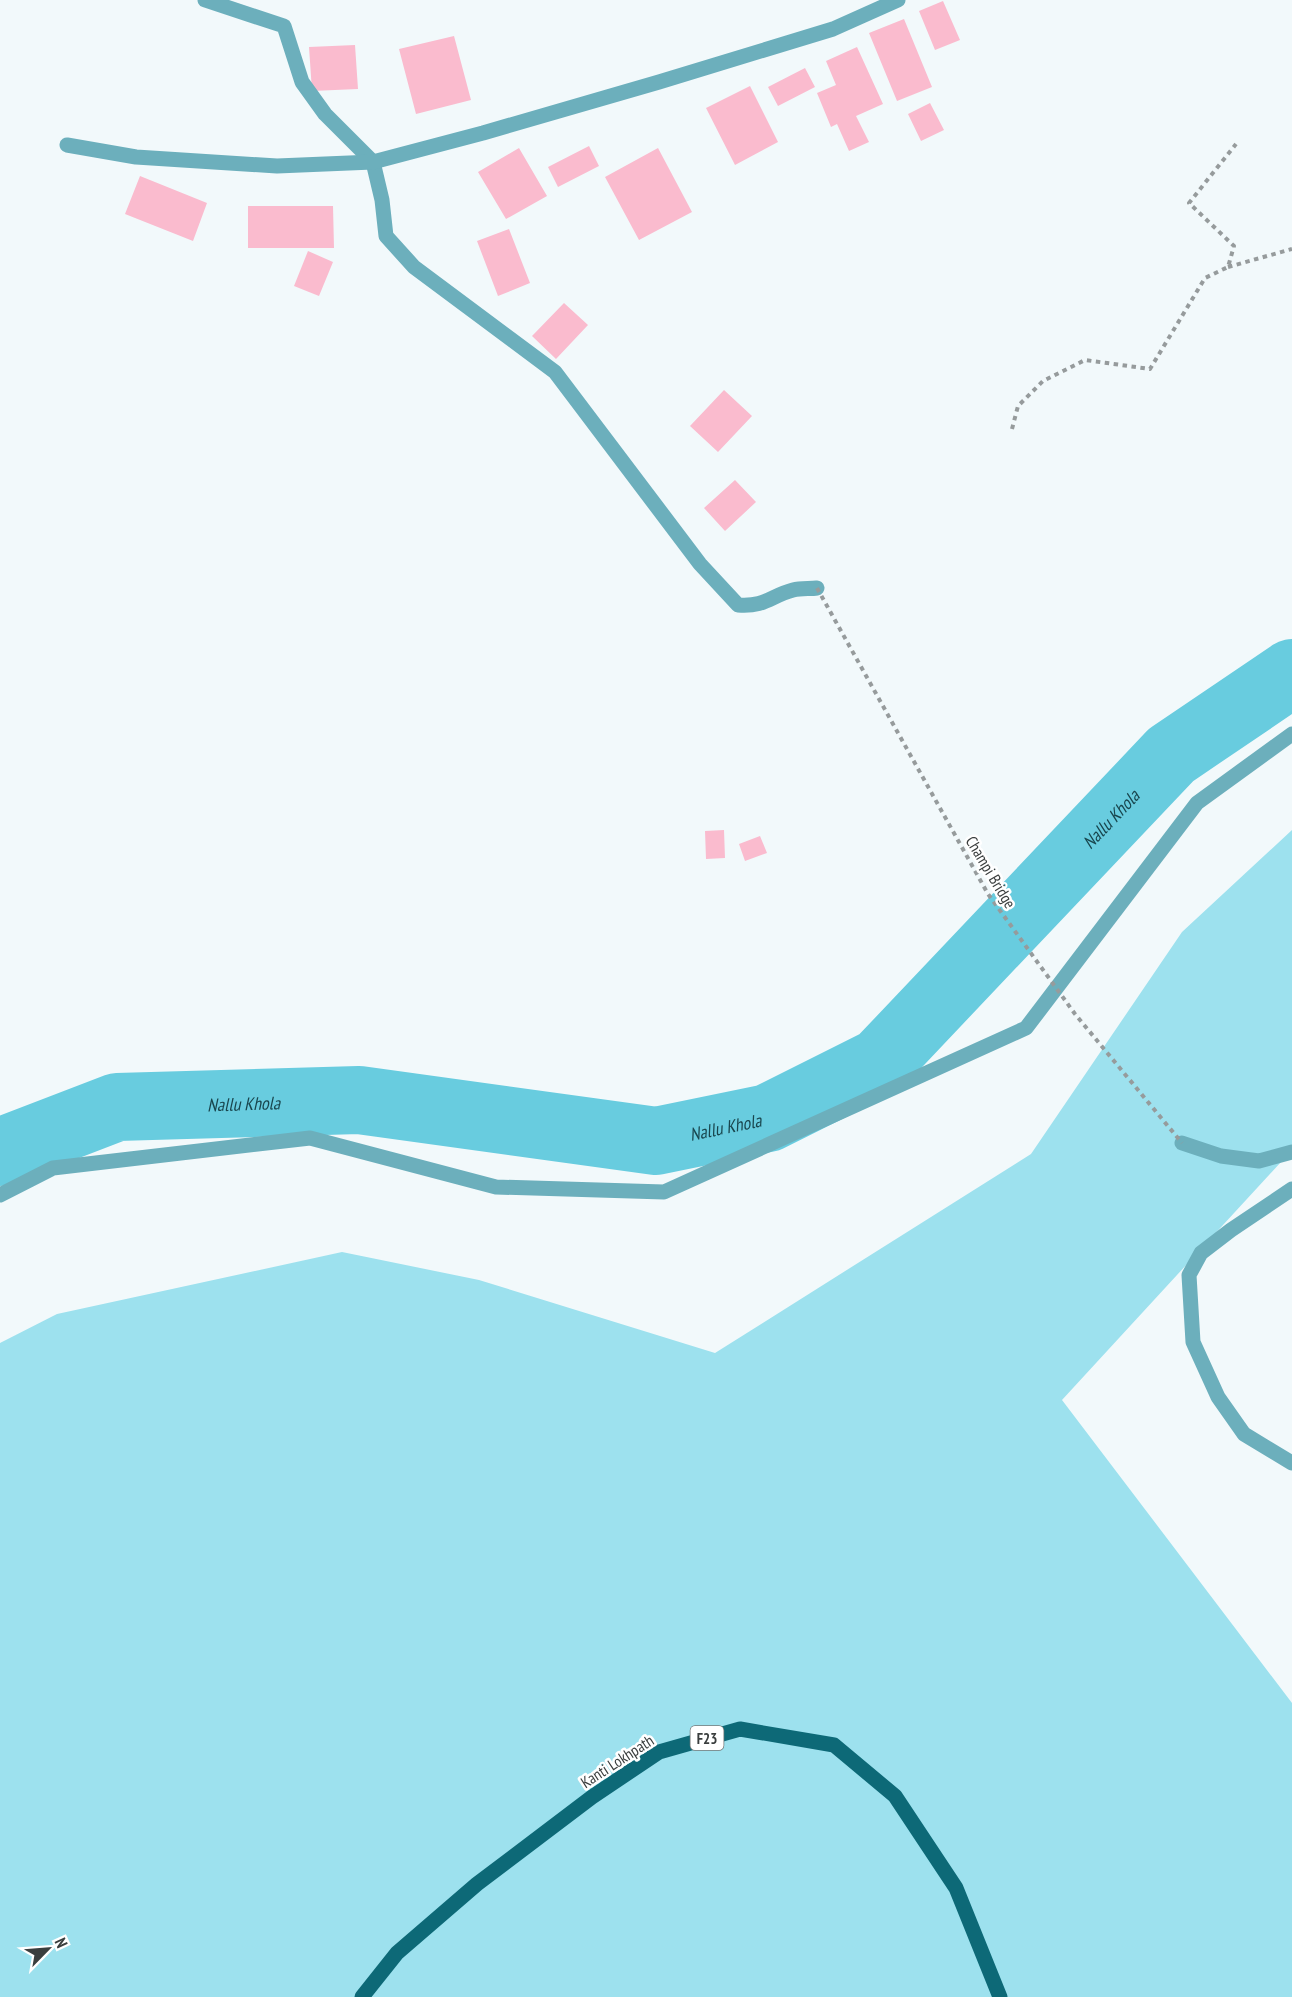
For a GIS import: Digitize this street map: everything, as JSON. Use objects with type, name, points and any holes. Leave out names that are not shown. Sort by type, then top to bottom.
[{"type":"main road","name":"Kanti Lokhpath","points":[[362,1997],[397,1953],[477,1884],[592,1797],[659,1752],[740,1729],[834,1745],[895,1796],[956,1888],[1000,1997]]},
{"type":"street","points":[[205,0],[284,26],[303,82],[325,114],[373,162],[382,200],[386,236],[414,267],[555,372],[700,564],[738,605],[751,606],[793,590],[817,588]]},
{"type":"street","points":[[67,145],[136,157],[277,166],[373,162],[637,89],[832,29],[898,0]]},
{"type":"street","points":[[0,1195],[53,1168],[310,1138],[496,1187],[664,1192],[1026,1028],[1197,803],[1292,734]]},
{"type":"street","points":[[1182,1143],[1221,1156],[1259,1161],[1292,1152]]},
{"type":"street","points":[[1292,1190],[1231,1230],[1201,1253],[1189,1275],[1193,1342],[1218,1397],[1244,1434],[1292,1463]]},
{"type":"path","points":[[1228,267],[1234,246],[1189,203],[1236,144]]},
{"type":"path","points":[[1012,429],[1018,406],[1043,381],[1085,360],[1150,369],[1205,278],[1228,267],[1292,249]]},
{"type":"path","name":"Champi Bridge","points":[[817,588],[988,894],[1075,1014],[1182,1143]]},
{"type":"shaded area","points":[[1292,830],[1292,1150],[1062,1400],[1292,1703],[1292,1997],[0,1997],[0,1343],[57,1314],[342,1252],[479,1280],[715,1353],[1031,1154],[1182,932]]},
{"type":"building","points":[[943,1],[960,40],[935,50],[919,11]]},
{"type":"building","points":[[904,19],[932,87],[897,101],[869,33]]},
{"type":"building","points":[[454,36],[471,100],[416,114],[399,49]]},
{"type":"building","points":[[355,45],[358,89],[312,91],[309,47]]},
{"type":"building","points":[[857,47],[883,104],[856,116],[869,142],[849,151],[837,124],[831,127],[817,93],[836,85],[826,61]]},
{"type":"building","points":[[805,68],[815,87],[778,106],[768,87]]},
{"type":"building","points":[[750,86],[778,142],[735,165],[706,108]]},
{"type":"building","points":[[930,103],[944,130],[921,141],[908,114]]},
{"type":"building","points":[[589,146],[599,166],[558,187],[548,167]]},
{"type":"building","points":[[519,148],[547,196],[506,219],[478,172]]},
{"type":"building","points":[[658,148],[692,212],[639,240],[605,177]]},
{"type":"building","points":[[140,176],[207,203],[193,241],[125,214]]},
{"type":"building","points":[[248,206],[333,206],[334,248],[248,248]]},
{"type":"building","points":[[509,229],[530,283],[498,296],[477,241]]},
{"type":"building","points":[[308,251],[333,262],[319,296],[294,286]]},
{"type":"building","points":[[564,303],[588,325],[556,359],[532,336]]},
{"type":"building","points":[[724,390],[752,416],[718,452],[690,426]]},
{"type":"building","points":[[735,480],[756,502],[725,531],[704,508]]},
{"type":"building","points":[[724,830],[725,858],[706,859],[705,831]]},
{"type":"building","points":[[760,836],[767,853],[745,861],[739,844]]},
{"type":"waterway","name":"Nallu Khola","points":[[0,1152],[117,1107],[359,1100],[656,1141],[768,1118],[880,1062],[1171,755],[1292,673]]}]
